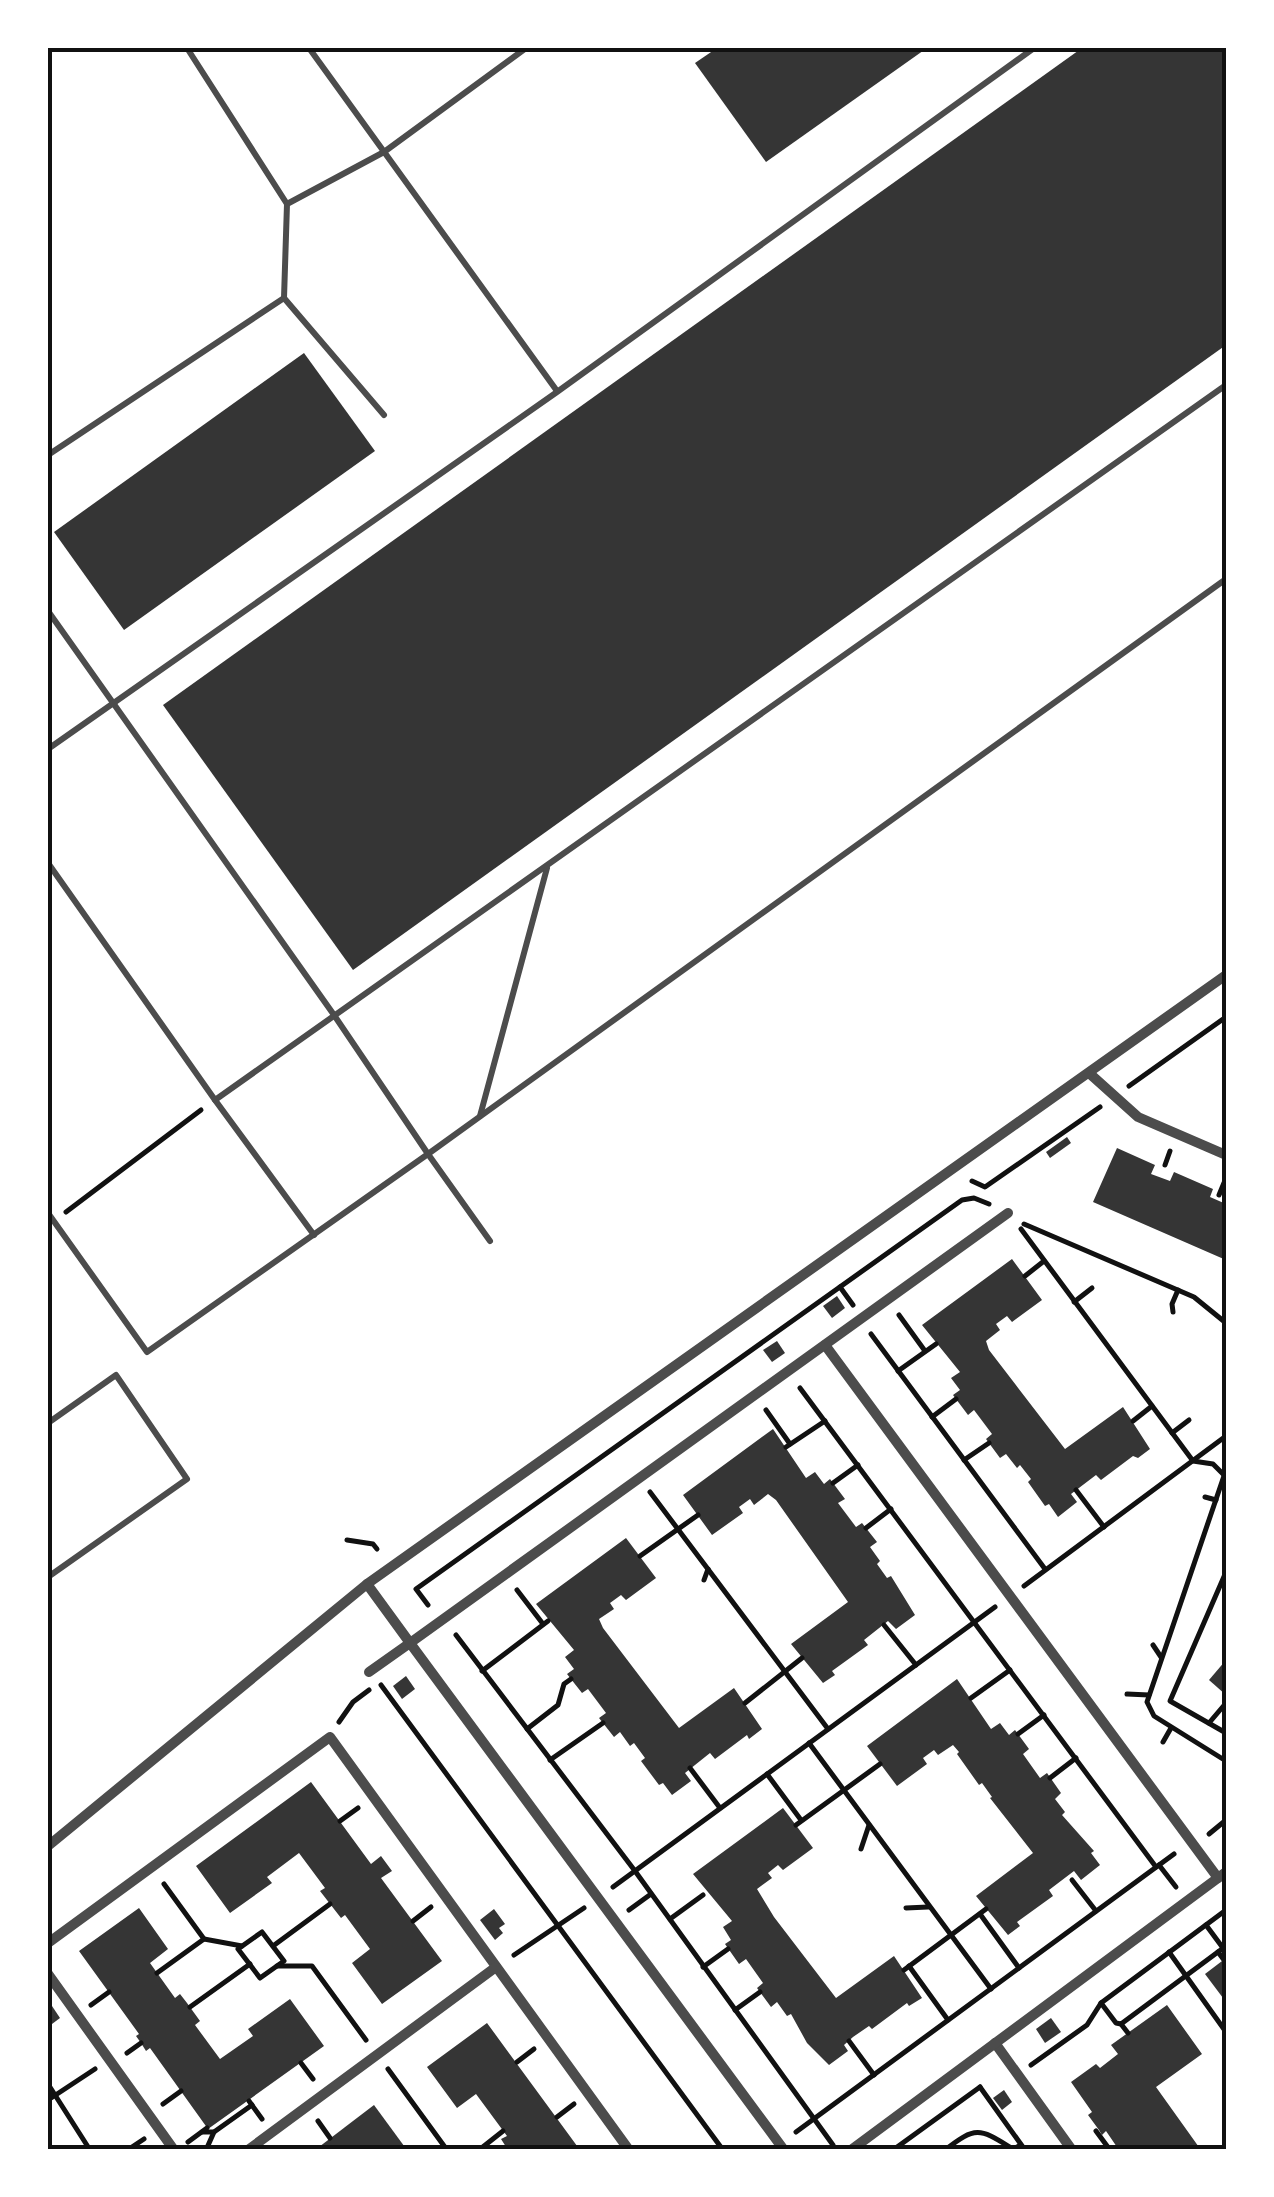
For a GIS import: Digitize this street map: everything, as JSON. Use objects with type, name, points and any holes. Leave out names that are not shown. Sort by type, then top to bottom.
[{"type":"street","points":[[48,1846],[367,1584],[1226,975]]},
{"type":"street","points":[[1089,1073],[1138,1117],[1226,1154]]},
{"type":"street","points":[[369,1672],[1008,1213]]},
{"type":"street","points":[[825,1345],[1192,1844],[1222,1875],[851,2150]]},
{"type":"street","points":[[367,1584],[784,2150]]},
{"type":"street","points":[[48,1943],[330,1737],[629,2150]]},
{"type":"street","points":[[248,2150],[496,1966]]},
{"type":"street","points":[[48,1974],[174,2150]]},
{"type":"street","points":[[995,2043],[1072,2150]]},
{"type":"lane","points":[[187,48],[286,204],[284,298],[384,415]]},
{"type":"lane","points":[[309,48],[557,392]]},
{"type":"lane","points":[[286,204],[384,152],[526,48]]},
{"type":"lane","points":[[48,749],[557,392],[1034,48]]},
{"type":"lane","points":[[48,455],[284,298]]},
{"type":"lane","points":[[215,1100],[1226,386]]},
{"type":"lane","points":[[48,1213],[147,1352],[480,1118],[1226,579]]},
{"type":"lane","points":[[48,611],[490,1241]]},
{"type":"lane","points":[[48,863],[314,1235]]},
{"type":"lane","points":[[480,1118],[548,864]]},
{"type":"lane","points":[[48,1422],[116,1375],[187,1479],[48,1578]]},
{"type":"path","points":[[1090,1114],[1226,1017]]},
{"type":"path","points":[[53,1221],[215,1100]]},
{"type":"path","points":[[1164,1165],[1171,1148]]},
{"type":"path","points":[[1220,1194],[1226,1178]]},
{"type":"path","points":[[440,1621],[416,1589],[967,1197],[1178,1290],[1205,1304],[1226,1323]]},
{"type":"path","points":[[1024,1224],[1019,1228],[1193,1462],[1217,1466],[1224,1480]]},
{"type":"path","points":[[1024,1276],[1044,1261]]},
{"type":"path","points":[[840,1287],[855,1307]]},
{"type":"path","points":[[1074,1302],[1092,1288]]},
{"type":"path","points":[[1174,1312],[1172,1304],[1178,1290]]},
{"type":"path","points":[[899,1315],[926,1351]]},
{"type":"path","points":[[871,1334],[1045,1570]]},
{"type":"path","points":[[898,1371],[936,1344]]},
{"type":"path","points":[[799,1386],[1156,1867]]},
{"type":"path","points":[[932,1417],[956,1399]]},
{"type":"path","points":[[1132,1421],[1152,1406]]},
{"type":"path","points":[[766,1410],[788,1446],[826,1421]]},
{"type":"path","points":[[1172,1433],[1189,1420]]},
{"type":"path","points":[[609,1890],[1226,1436]]},
{"type":"path","points":[[964,1460],[989,1443]]},
{"type":"path","points":[[833,1483],[858,1464]]},
{"type":"path","points":[[1226,1470],[1148,1694],[1149,1709],[1226,1761]]},
{"type":"path","points":[[1076,1490],[1104,1526]]},
{"type":"path","points":[[650,1492],[828,1730]]},
{"type":"path","points":[[1205,1497],[1216,1500]]},
{"type":"path","points":[[866,1528],[891,1509]]},
{"type":"path","points":[[640,1556],[698,1515]]},
{"type":"path","points":[[346,1540],[373,1544],[376,1549]]},
{"type":"path","points":[[704,1580],[708,1568]]},
{"type":"path","points":[[1226,1572],[1170,1702],[1226,1733]]},
{"type":"path","points":[[482,1671],[546,1623],[515,1587]]},
{"type":"path","points":[[884,1625],[916,1665]]},
{"type":"path","points":[[454,1632],[635,1871],[834,2147]]},
{"type":"path","points":[[746,1638],[758,1637]]},
{"type":"path","points":[[1153,1645],[1162,1657]]},
{"type":"path","points":[[744,1703],[802,1658]]},
{"type":"path","points":[[971,1698],[1010,1670]]},
{"type":"path","points":[[527,1728],[558,1705],[564,1684],[571,1679]]},
{"type":"path","points":[[330,1737],[354,1702],[377,1685],[723,2150]]},
{"type":"path","points":[[1127,1694],[1148,1694]]},
{"type":"path","points":[[1209,1723],[1226,1703]]},
{"type":"path","points":[[1018,1734],[1044,1715]]},
{"type":"path","points":[[550,1760],[603,1723]]},
{"type":"path","points":[[1162,1742],[1172,1728]]},
{"type":"path","points":[[809,1744],[991,1989]]},
{"type":"path","points":[[1050,1778],[1076,1758]]},
{"type":"path","points":[[767,1774],[798,1823],[880,1764]]},
{"type":"path","points":[[690,1768],[720,1808]]},
{"type":"path","points":[[862,1849],[870,1826]]},
{"type":"path","points":[[791,2136],[1192,1844]]},
{"type":"path","points":[[152,1867],[204,1939],[242,1946]]},
{"type":"path","points":[[1072,1880],[1096,1911]]},
{"type":"path","points":[[670,1920],[703,1895]]},
{"type":"path","points":[[273,1946],[330,1904]]},
{"type":"path","points":[[496,1966],[587,1906]]},
{"type":"path","points":[[906,1908],[930,1907]]},
{"type":"path","points":[[1032,2064],[1094,2019],[1100,2002],[1226,1910]]},
{"type":"path","points":[[948,2020],[906,1968],[983,1912],[1019,1968]]},
{"type":"path","points":[[1206,1925],[1223,1949],[1224,1960]]},
{"type":"path","points":[[262,1932],[284,1960],[260,1978],[238,1949],[242,1946],[262,1932]]},
{"type":"path","points":[[157,1973],[204,1939]]},
{"type":"path","points":[[703,1967],[728,1949]]},
{"type":"path","points":[[1120,2024],[1223,1949]]},
{"type":"path","points":[[1168,1952],[1226,2032]]},
{"type":"path","points":[[190,2008],[250,1964]]},
{"type":"path","points":[[735,2010],[760,1992]]},
{"type":"path","points":[[1100,2002],[1128,2034]]},
{"type":"path","points":[[849,2041],[874,2075]]},
{"type":"path","points":[[48,2100],[109,2060]]},
{"type":"path","points":[[945,2150],[976,2130],[1012,2150],[1023,2147],[964,2066]]},
{"type":"path","points":[[48,2084],[90,2150]]},
{"type":"path","points":[[893,2150],[980,2087]]},
{"type":"path","points":[[987,2097],[996,2090]]},
{"type":"path","points":[[206,2150],[214,2132],[252,2105]]},
{"type":"path","points":[[1089,2137],[1098,2130],[1110,2150]]},
{"type":"path","points":[[479,2150],[503,2131]]},
{"type":"path","points":[[202,2132],[214,2132]]},
{"type":"building","points":[[717,48],[927,48],[766,162],[695,63]]},
{"type":"building","points":[[1082,48],[1226,48],[1226,345],[353,970],[163,705]]},
{"type":"building","points":[[304,353],[375,451],[124,630],[54,532]]},
{"type":"building","points":[[1067,1137],[1071,1143],[1050,1158],[1046,1152]]},
{"type":"building","points":[[1117,1148],[1155,1165],[1151,1174],[1170,1181],[1174,1172],[1213,1189],[1210,1197],[1226,1204],[1226,1260],[1093,1202]]},
{"type":"building","points":[[1012,1259],[1042,1300],[1012,1322],[1007,1316],[996,1324],[1000,1330],[986,1341],[989,1350],[1065,1449],[1123,1407],[1150,1449],[1138,1458],[1133,1456],[1101,1480],[1096,1475],[1071,1494],[1077,1502],[1058,1517],[1049,1504],[1045,1506],[1020,1465],[1017,1468],[1006,1454],[1000,1458],[986,1439],[992,1434],[974,1410],[968,1415],[953,1395],[960,1390],[951,1378],[960,1372],[922,1325]]},
{"type":"building","points":[[837,1296],[845,1308],[832,1318],[823,1306]]},
{"type":"building","points":[[777,1341],[785,1353],[772,1362],[763,1350]]},
{"type":"building","points":[[773,1429],[806,1478],[815,1472],[824,1484],[830,1479],[845,1499],[838,1503],[856,1527],[862,1523],[877,1542],[870,1547],[880,1561],[877,1564],[887,1578],[891,1576],[915,1615],[896,1629],[888,1621],[864,1640],[868,1645],[832,1671],[835,1675],[823,1683],[791,1644],[848,1602],[776,1500],[768,1494],[754,1505],[750,1499],[739,1507],[743,1513],[712,1535],[683,1495]]},
{"type":"building","points":[[626,1538],[656,1578],[626,1600],[621,1595],[610,1603],[614,1609],[599,1619],[603,1628],[679,1728],[734,1688],[762,1729],[749,1739],[747,1735],[715,1759],[710,1753],[685,1773],[691,1781],[672,1795],[641,1761],[645,1758],[634,1743],[630,1746],[620,1732],[614,1737],[599,1718],[606,1713],[588,1689],[582,1693],[567,1674],[574,1669],[565,1657],[574,1650],[536,1604]]},
{"type":"building","points":[[1226,1660],[1226,1695],[1209,1680]]},
{"type":"building","points":[[406,1676],[415,1689],[402,1699],[393,1686]]},
{"type":"building","points":[[957,1679],[991,1729],[1000,1723],[1009,1735],[1015,1730],[1029,1749],[1023,1754],[1040,1778],[1047,1773],[1061,1793],[1055,1799],[1065,1812],[1062,1815],[1094,1851],[1091,1853],[1100,1865],[1081,1880],[1074,1871],[1049,1890],[1053,1896],[1017,1922],[1020,1926],[1008,1935],[976,1896],[1033,1853],[982,1783],[979,1785],[959,1752],[953,1745],[938,1755],[934,1750],[923,1758],[927,1764],[897,1786],[867,1746]]},
{"type":"building","points":[[311,1782],[371,1864],[381,1856],[392,1871],[381,1878],[442,1961],[382,2004],[352,1963],[370,1949],[345,1915],[341,1918],[320,1891],[325,1888],[299,1853],[267,1877],[272,1883],[230,1913],[196,1866]]},
{"type":"building","points":[[783,1808],[813,1848],[783,1870],[778,1865],[768,1873],[772,1878],[757,1889],[774,1917],[836,1998],[894,1956],[922,1998],[909,2006],[907,2003],[872,2029],[869,2026],[853,2037],[844,2045],[848,2051],[829,2065],[807,2043],[791,2014],[787,2016],[777,2002],[771,2007],[757,1988],[763,1983],[746,1959],[739,1964],[725,1944],[731,1940],[723,1927],[732,1921],[693,1874]]},
{"type":"building","points":[[139,1908],[168,1949],[150,1963],[175,1998],[180,1994],[187,2003],[200,2021],[195,2025],[220,2059],[253,2036],[248,2029],[290,1999],[324,2046],[208,2129],[150,2048],[146,2051],[136,2036],[139,2034],[79,1951]]},
{"type":"building","points":[[494,1909],[505,1924],[499,1928],[503,1933],[495,1940],[480,1920]]},
{"type":"building","points":[[1226,1958],[1226,2002],[1205,1974]]},
{"type":"building","points":[[48,2000],[60,2018],[48,2027]]},
{"type":"building","points":[[1167,2005],[1202,2054],[1156,2087],[1201,2150],[1119,2150],[1106,2131],[1102,2135],[1071,2082],[1118,2054],[1111,2045]]},
{"type":"building","points":[[1051,2018],[1061,2032],[1045,2043],[1036,2029]]},
{"type":"building","points":[[487,2023],[580,2150],[508,2150],[501,2139],[507,2136],[476,2094],[457,2108],[427,2067]]},
{"type":"building","points":[[1004,2090],[1012,2102],[1002,2110],[993,2098]]},
{"type":"building","points":[[374,2105],[407,2150],[315,2150]]}]
